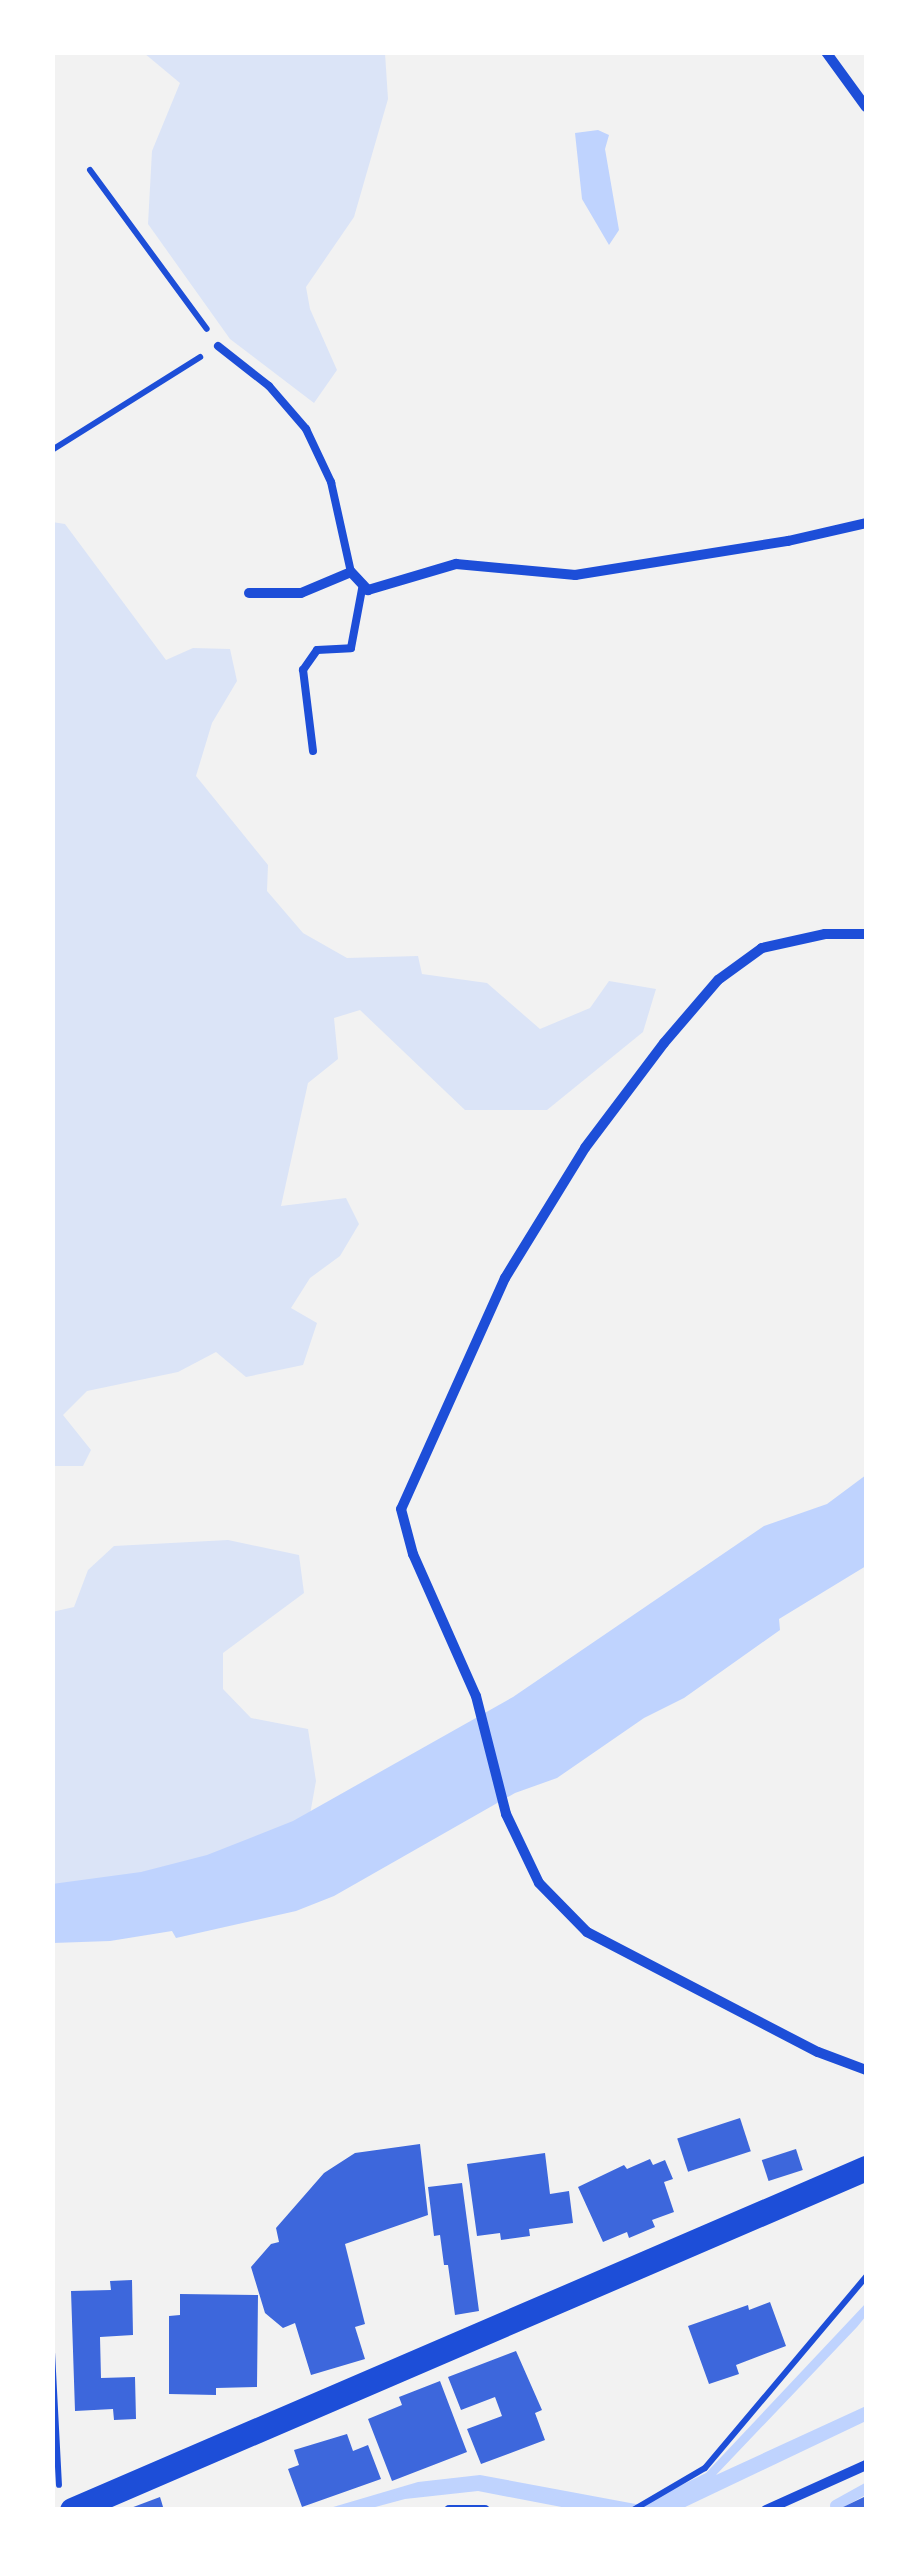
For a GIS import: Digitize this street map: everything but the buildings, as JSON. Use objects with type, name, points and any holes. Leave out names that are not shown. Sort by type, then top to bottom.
[{"type":"main road","points":[[66,2500],[866,2168]]},
{"type":"street","points":[[826,52],[866,107]]},
{"type":"street","points":[[249,593],[300,593],[351,572],[368,590],[456,564],[575,575],[788,541],[866,523]]},
{"type":"street","points":[[866,934],[825,934],[762,948],[718,980],[664,1043],[585,1148],[505,1278],[401,1509],[413,1554],[476,1696],[506,1814],[539,1884],[587,1932],[818,2052],[866,2070]]},
{"type":"street","points":[[766,2510],[866,2464]]},
{"type":"street","points":[[449,2510],[485,2510]]},
{"type":"lane","points":[[218,346],[269,386],[306,429],[331,482],[351,572]]},
{"type":"lane","points":[[313,751],[302,670],[317,650],[351,648],[363,584]]},
{"type":"path","points":[[52,450],[218,346],[90,170]]},
{"type":"path","points":[[633,2510],[704,2468],[866,2277]]},
{"type":"path","points":[[52,2352],[66,2500]]},
{"type":"shaded area","points":[[144,53],[385,53],[388,99],[354,217],[306,287],[310,309],[337,370],[314,403],[230,339],[148,224],[152,151],[180,83]]},
{"type":"shaded area","points":[[52,522],[65,524],[166,660],[193,648],[230,649],[237,681],[212,723],[196,776],[268,865],[267,891],[303,933],[347,958],[418,956],[422,974],[487,983],[540,1029],[590,1008],[609,981],[656,989],[643,1032],[547,1110],[465,1110],[360,1010],[334,1018],[338,1059],[308,1083],[281,1206],[346,1198],[359,1224],[340,1256],[310,1278],[291,1308],[317,1323],[303,1365],[246,1377],[216,1352],[178,1372],[87,1391],[63,1415],[91,1450],[83,1466],[53,1466]]},
{"type":"shaded area","points":[[228,1540],[299,1555],[304,1593],[223,1653],[223,1689],[251,1718],[308,1729],[316,1781],[306,1837],[53,1894],[52,1612],[74,1607],[88,1570],[114,1546]]},
{"type":"water","points":[[598,130],[609,135],[605,149],[619,230],[609,245],[582,199],[575,133]]},
{"type":"water","points":[[866,1475],[866,1566],[779,1619],[780,1630],[684,1698],[644,1718],[557,1778],[515,1793],[334,1896],[296,1911],[176,1938],[172,1931],[110,1941],[53,1943],[52,1884],[141,1872],[207,1855],[293,1821],[513,1697],[764,1526],[827,1504]]},
{"type":"water","points":[[866,2303],[866,2316],[857,2327],[716,2475],[866,2406],[866,2421],[681,2509],[572,2509],[478,2491],[405,2499],[368,2509],[323,2510],[418,2482],[480,2475],[641,2505],[706,2473]]},
{"type":"waterway","points":[[835,2505],[866,2488]]}]
